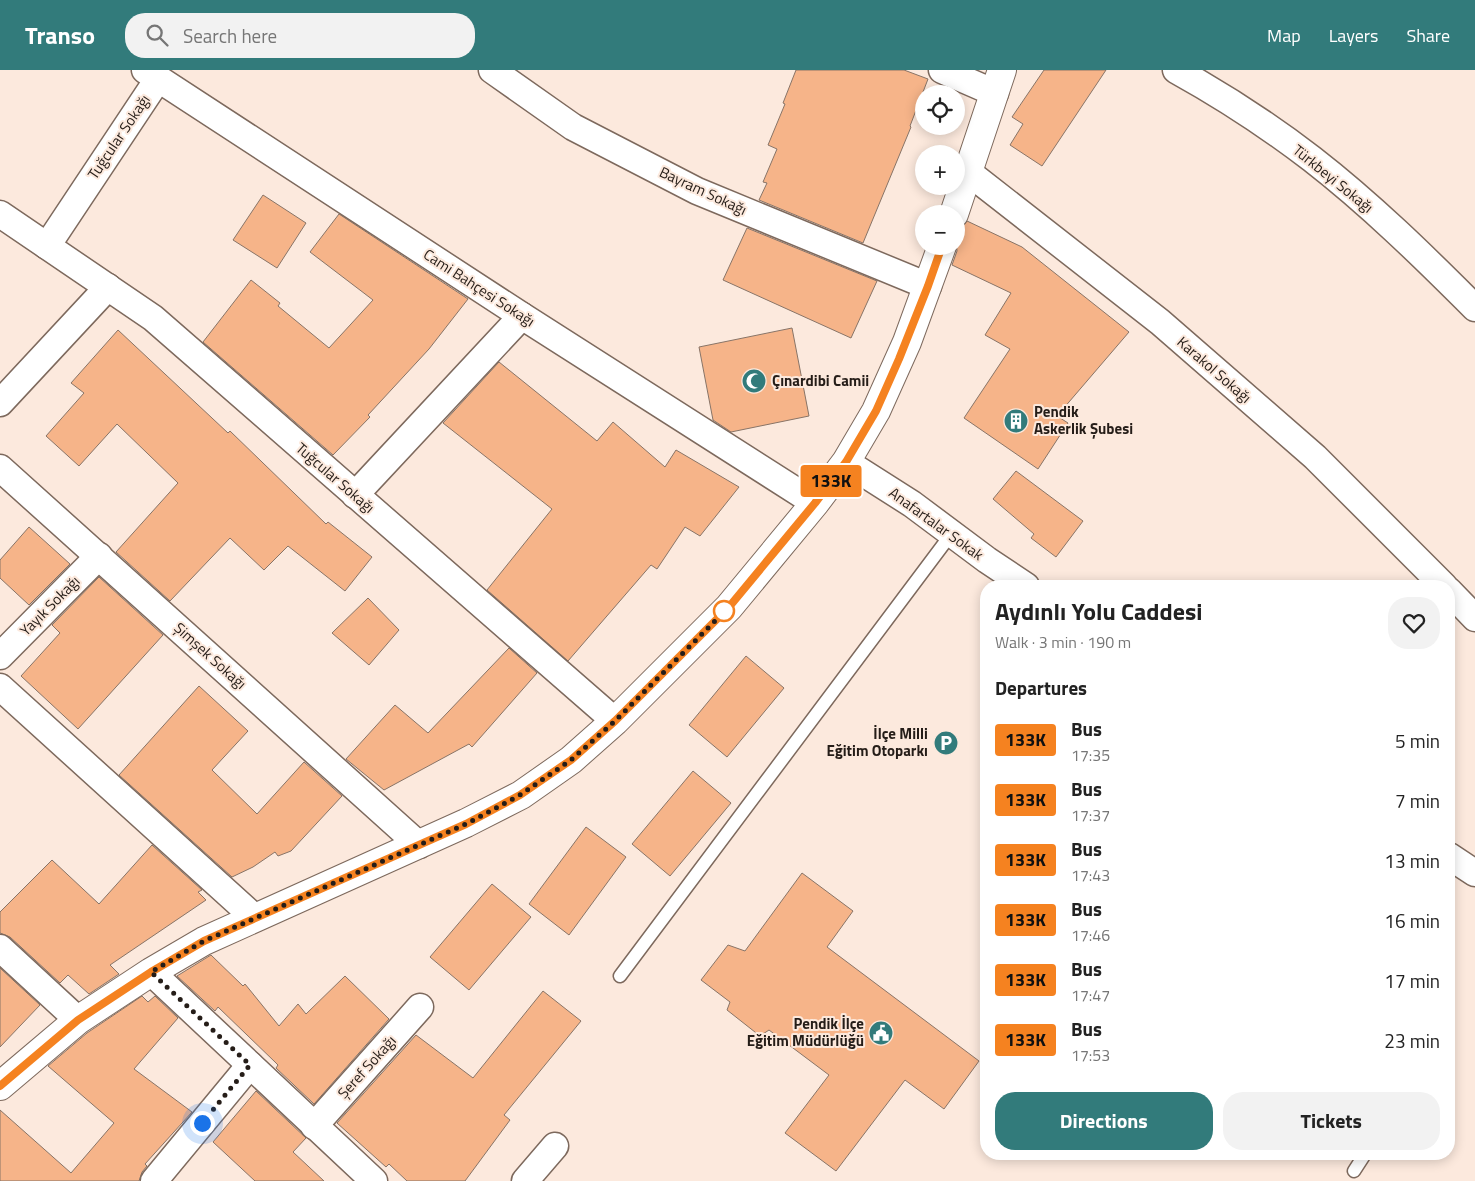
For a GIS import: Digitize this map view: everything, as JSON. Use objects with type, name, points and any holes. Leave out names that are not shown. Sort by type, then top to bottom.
[{"type":"main road","points":[[957,205],[998,82]]},
{"type":"main road","points":[[0,1086],[78,1020],[151,972],[204,941],[466,824],[520,795],[571,760],[615,721],[729,607],[815,503],[846,462],[876,411],[907,342],[939,255]]},
{"type":"street","name":"Bayram Sokağı","points":[[492,70],[572,127],[697,191],[928,286]]},
{"type":"street","points":[[942,70],[998,82]]},
{"type":"street","name":"Türkbeyi Sokağı","points":[[1176,70],[1255,119],[1312,159],[1414,247],[1475,308]]},
{"type":"street","name":"Tuğcular Sokağı","points":[[47,246],[152,74]]},
{"type":"street","name":"Cami Bahçesi Sokağı","points":[[152,74],[522,316],[815,503]]},
{"type":"street","name":"Karakol Sokağı","points":[[968,172],[1160,322],[1308,451],[1438,580]]},
{"type":"street","name":"Tuğcular Sokağı","points":[[0,214],[153,318],[615,721]]},
{"type":"street","points":[[0,403],[108,287]]},
{"type":"street","points":[[355,496],[522,316]]},
{"type":"street","name":"Anafartalar Sokak","points":[[846,462],[912,504],[1017,580]]},
{"type":"street","name":"Şimşek Sokağı","points":[[0,468],[419,844]]},
{"type":"street","name":"Yayık Sokağı","points":[[0,656],[99,556]]},
{"type":"street","points":[[1455,597],[1475,618]]},
{"type":"street","points":[[0,687],[255,918]]},
{"type":"street","points":[[1455,860],[1475,873]]},
{"type":"street","points":[[0,948],[78,1020]]},
{"type":"street","points":[[151,972],[374,1181]]},
{"type":"street","name":"Şeref Sokağı","points":[[314,1126],[420,1007]]},
{"type":"street","points":[[154,1181],[250,1065]]},
{"type":"street","points":[[525,1181],[555,1146]]},
{"type":"lane","points":[[620,976],[952,534]]},
{"type":"lane","points":[[1354,1171],[1361,1160]]},
{"type":"building","points":[[796,70],[904,70],[928,79],[926,85],[915,85],[915,113],[911,127],[863,243],[759,200],[767,183],[763,182],[777,149],[768,145],[785,104],[783,103]]},
{"type":"building","points":[[1044,70],[1106,70],[1042,166],[1010,145],[1023,124],[1012,117]]},
{"type":"building","points":[[263,195],[306,223],[277,268],[233,240]]},
{"type":"building","points":[[339,214],[468,299],[429,349],[368,415],[370,417],[333,455],[203,342],[251,280],[280,303],[278,306],[329,348],[373,300],[310,252]]},
{"type":"building","points":[[967,221],[1022,247],[1129,332],[1057,416],[1068,423],[1038,469],[964,418],[1010,349],[985,335],[1011,293],[952,265],[956,255],[965,255],[965,223]]},
{"type":"building","points":[[747,228],[877,281],[851,338],[723,280]]},
{"type":"building","name":"Çınardibi Camii","points":[[792,328],[809,416],[731,432],[713,420],[699,347]]},
{"type":"building","points":[[118,330],[228,433],[230,431],[326,524],[328,522],[372,557],[345,591],[288,546],[264,570],[230,538],[170,601],[116,552],[178,483],[117,424],[79,466],[46,436],[84,393],[71,383]]},
{"type":"building","points":[[499,362],[597,441],[613,422],[665,467],[676,450],[739,487],[700,536],[685,527],[657,569],[651,565],[568,661],[487,590],[552,509],[443,423]]},
{"type":"building","points":[[1016,471],[1083,521],[1056,557],[1031,538],[1034,534],[993,499]]},
{"type":"building","points":[[29,527],[70,564],[29,605],[0,578],[0,560]]},
{"type":"building","points":[[99,577],[163,635],[78,729],[21,676],[60,633],[52,625]]},
{"type":"building","points":[[368,598],[399,630],[369,665],[332,633]]},
{"type":"building","points":[[509,648],[537,673],[472,747],[469,744],[384,790],[346,759],[395,705],[428,733]]},
{"type":"building","points":[[746,656],[784,688],[727,757],[689,725]]},
{"type":"building","points":[[199,686],[248,731],[212,770],[257,814],[304,762],[342,796],[291,851],[278,856],[275,852],[253,867],[232,877],[119,775]]},
{"type":"building","points":[[693,771],[731,803],[670,876],[632,844]]},
{"type":"building","points":[[586,827],[626,857],[569,935],[529,904]]},
{"type":"building","points":[[152,845],[202,890],[198,892],[206,900],[110,965],[119,974],[89,994],[68,975],[60,983],[10,937],[0,933],[0,912],[52,860],[99,904]]},
{"type":"building","points":[[802,873],[853,911],[827,947],[979,1061],[944,1109],[905,1080],[836,1171],[785,1133],[829,1075],[769,1030],[760,1036],[727,1010],[730,1002],[701,980],[728,945],[745,951]]},
{"type":"building","points":[[492,884],[531,917],[469,990],[430,957]]},
{"type":"building","points":[[211,955],[243,986],[245,984],[279,1026],[298,1004],[306,1014],[345,976],[389,1019],[314,1104],[276,1068],[278,1065],[218,1007],[215,1011],[177,976]]},
{"type":"building","points":[[0,968],[40,1005],[0,1047]]},
{"type":"building","points":[[543,991],[581,1021],[504,1115],[510,1120],[465,1181],[407,1181],[389,1164],[386,1167],[337,1123],[416,1035],[473,1078]]},
{"type":"building","points":[[142,996],[148,1002],[155,996],[178,1018],[134,1069],[192,1112],[145,1164],[147,1166],[142,1172],[139,1181],[0,1181],[0,1110],[71,1173],[114,1123],[48,1066],[87,1033]]},
{"type":"building","points":[[256,1091],[306,1138],[293,1152],[324,1181],[255,1181],[213,1142]]},
{"type":"bus line","name":"133K","points":[[0,1086],[78,1020],[151,972],[204,941],[466,824],[520,795],[571,760],[615,721],[729,607],[815,503],[846,462],[876,411],[907,342],[939,255]]},
{"type":"place","name":"Çınardibi Camii","points":[[754,381]]},
{"type":"place","name":"Pendik Askerlik Şubesi","points":[[1016,421]]},
{"type":"place","name":"İlçe Milli Eğitim Otoparkı","points":[[946,743]]},
{"type":"place","name":"Pendik İlçe Eğitim Müdürlüğü","points":[[881,1033]]},
{"type":"route","points":[[202,1123],[250,1065],[151,972],[204,941],[466,824],[520,795],[571,760],[615,721],[729,607],[724,611]]}]
